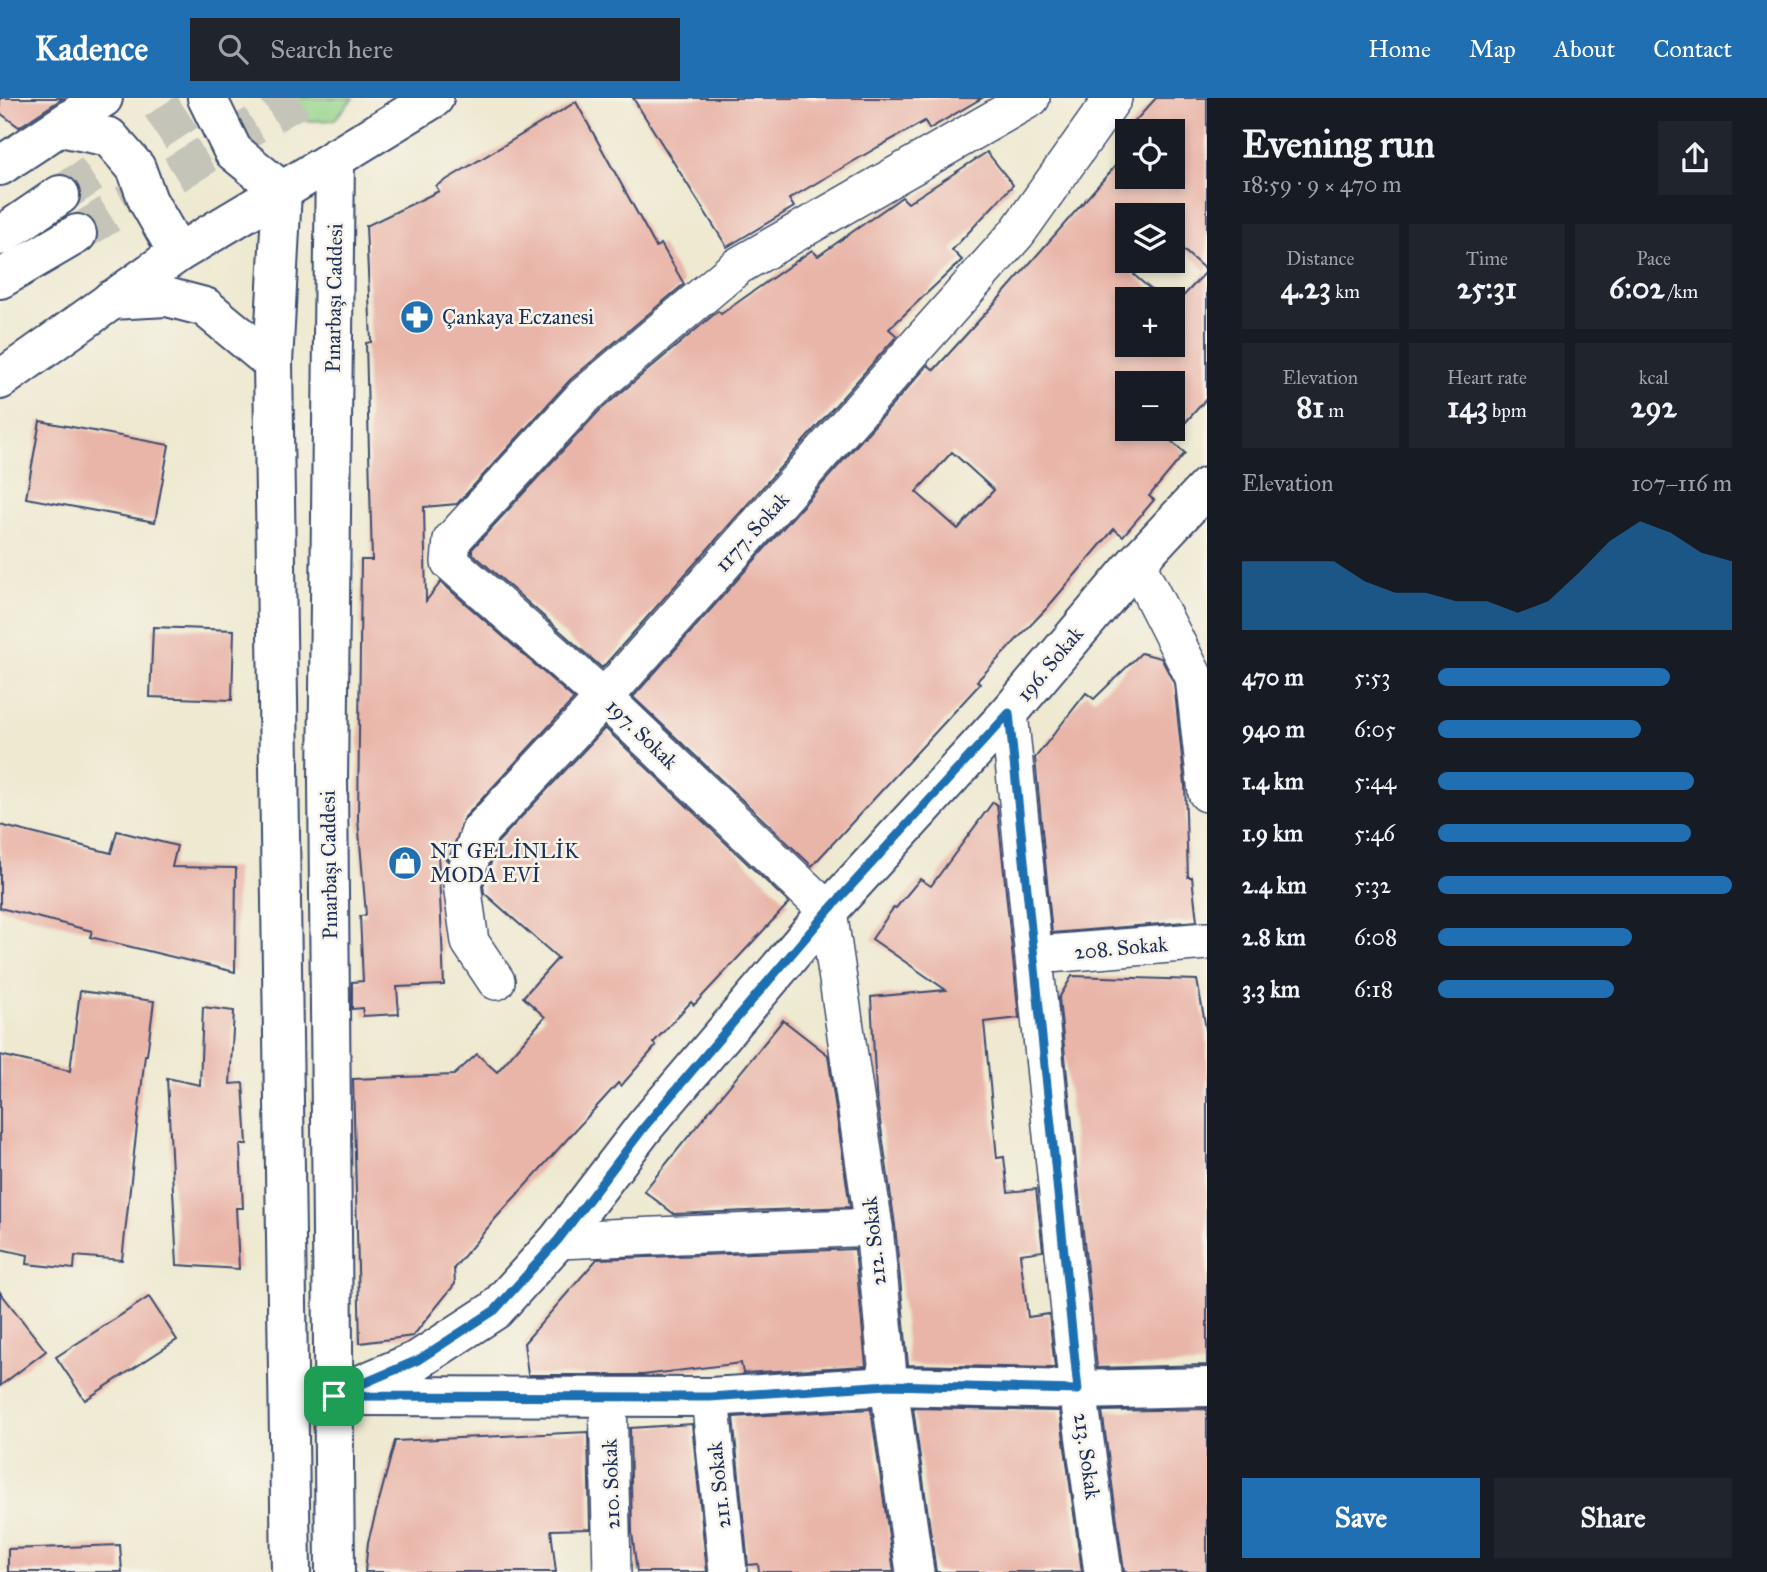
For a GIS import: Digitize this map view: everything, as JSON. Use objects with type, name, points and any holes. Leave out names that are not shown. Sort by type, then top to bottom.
[{"type":"main road","points":[[0,166],[103,98]]},
{"type":"main road","points":[[207,98],[233,151],[282,191]]},
{"type":"main road","points":[[0,380],[178,253],[434,98]]},
{"type":"main road","points":[[60,127],[109,137],[136,168],[148,201],[178,253]]},
{"type":"main road","name":"Pınarbaşı Caddesi","points":[[335,158],[328,781],[335,1572]]},
{"type":"main road","points":[[282,191],[273,363],[291,1572]]},
{"type":"main road","points":[[0,236],[60,195]]},
{"type":"main road","points":[[0,279],[77,234]]},
{"type":"main road","points":[[111,300],[167,297],[205,307],[273,363]]},
{"type":"main road","name":"196. Sokak","points":[[334,1396],[418,1360],[495,1310],[558,1240],[645,1126],[828,911],[1009,713],[1136,563],[1207,487]]},
{"type":"main road","points":[[334,1396],[710,1397],[889,1385],[1078,1390],[1207,1387]]},
{"type":"street","name":"1177. Sokak","points":[[496,981],[470,942],[462,884],[481,831],[604,698],[1017,233],[1113,98]]},
{"type":"street","name":"197. Sokak","points":[[828,911],[604,698],[450,562],[452,540],[583,396],[738,266],[1020,100]]},
{"type":"street","points":[[1136,563],[1194,677],[1207,793]]},
{"type":"street","name":"213. Sokak","points":[[1009,713],[1036,955],[1078,1390],[1103,1572]]},
{"type":"street","name":"212. Sokak","points":[[828,911],[874,1227],[889,1385],[915,1572]]},
{"type":"street","name":"208. Sokak","points":[[1036,955],[1207,942]]},
{"type":"street","points":[[558,1240],[874,1227]]},
{"type":"street","name":"210. Sokak","points":[[607,1397],[612,1572]]},
{"type":"street","name":"211. Sokak","points":[[710,1397],[728,1572]]},
{"type":"green space","points":[[262,98],[353,98],[334,120],[314,121],[285,116],[268,106]]},
{"type":"building","points":[[0,98],[63,98],[19,127],[0,113]]},
{"type":"building","points":[[633,98],[982,98],[929,129],[925,121],[789,199],[794,207],[727,247]]},
{"type":"building","points":[[1156,98],[1207,98],[1207,271],[1207,398],[1185,423],[1185,371],[1115,371],[1115,441],[1171,441],[1185,453],[1149,496],[1154,500],[1123,536],[1114,529],[1047,608],[977,681],[980,684],[812,866],[633,697],[928,365],[934,370],[1115,166],[1115,189],[1185,189],[1185,119],[1137,119]],"holes":[[[1115,203],[1185,203],[1185,252],[1207,271],[1185,294],[1185,357],[1115,357],[1115,287],[1148,287],[1134,275],[1136,273],[1115,273]],[[952,452],[994,490],[958,529],[916,492]]]},
{"type":"building","points":[[576,102],[656,247],[661,244],[684,284],[570,380],[457,504],[424,507],[426,601],[441,582],[574,699],[465,817],[448,861],[438,852],[444,985],[397,987],[399,1014],[363,1016],[363,1008],[352,1009],[352,982],[363,981],[360,916],[366,915],[358,819],[361,560],[372,560],[366,343],[371,342],[366,226],[439,191],[436,186]]},
{"type":"building","points":[[987,152],[1013,185],[952,250],[962,260],[889,329],[897,336],[602,668],[472,553],[472,549],[599,411],[718,311],[721,314],[812,250],[818,256],[902,197],[908,203]]},
{"type":"building","points":[[40,421],[169,445],[155,522],[26,498]]},
{"type":"building","points":[[153,627],[234,630],[232,700],[150,697]]},
{"type":"building","points":[[1141,653],[1161,658],[1174,683],[1185,785],[1188,877],[1192,877],[1197,921],[1052,933],[1035,758],[1086,693],[1094,699]]},
{"type":"building","points":[[605,728],[789,903],[694,1005],[691,1002],[653,1043],[656,1046],[621,1086],[618,1083],[495,1219],[454,1268],[455,1284],[413,1336],[360,1343],[353,1079],[454,1075],[477,1054],[497,1072],[545,1017],[523,997],[558,958],[484,893],[483,886],[498,842]]},
{"type":"building","points":[[993,802],[997,805],[1019,1018],[984,1022],[997,1158],[1004,1157],[1008,1192],[1036,1189],[1043,1251],[1020,1254],[1028,1317],[1049,1314],[1055,1368],[908,1365],[895,1225],[876,1093],[871,997],[946,990],[872,939],[894,907],[896,908],[920,879],[931,886]]},
{"type":"building","points":[[0,825],[111,853],[117,831],[177,846],[172,867],[236,868],[235,972],[90,937],[92,931],[0,908]]},
{"type":"building","points":[[1072,976],[1197,980],[1207,1034],[1207,1365],[1097,1368],[1059,998]]},
{"type":"building","points":[[80,991],[154,1001],[145,1055],[122,1260],[75,1256],[74,1269],[27,1264],[28,1255],[0,1249],[0,1055],[70,1071]]},
{"type":"building","points":[[203,1007],[234,1011],[230,1084],[243,1083],[247,1144],[240,1145],[243,1208],[236,1208],[239,1269],[177,1265],[167,1078],[200,1085]]},
{"type":"building","points":[[783,1020],[828,1055],[850,1207],[674,1214],[644,1191]]},
{"type":"building","points":[[855,1249],[866,1366],[743,1373],[741,1363],[643,1375],[528,1375],[524,1343],[597,1259]]},
{"type":"building","points":[[0,1292],[46,1351],[0,1386]]},
{"type":"building","points":[[149,1297],[177,1340],[85,1400],[56,1357]]},
{"type":"building","points":[[913,1408],[1060,1411],[1082,1572],[936,1572]]},
{"type":"building","points":[[871,1409],[894,1572],[759,1572],[758,1564],[748,1565],[733,1417]]},
{"type":"building","points":[[1207,1409],[1207,1572],[1124,1572],[1102,1411]]},
{"type":"building","points":[[692,1424],[707,1572],[637,1572],[632,1532],[630,1428]]},
{"type":"building","points":[[588,1432],[590,1529],[551,1530],[556,1572],[365,1572],[368,1542],[395,1441]]},
{"type":"building","points":[[120,1545],[122,1572],[8,1572],[8,1549]]},
{"type":"tunnel","points":[[60,195],[208,98]]},
{"type":"tunnel","points":[[77,234],[299,98]]},
{"type":"place","name":"Çankaya Eczanesi","points":[[417,317]]},
{"type":"place","name":"NT GELİNLİK MODA EVİ","points":[[405,863]]},
{"type":"route","points":[[1009,713],[1036,955],[1078,1390],[889,1385],[710,1397],[334,1396],[418,1360],[495,1310],[558,1240],[645,1126],[828,911],[1009,713]]}]
